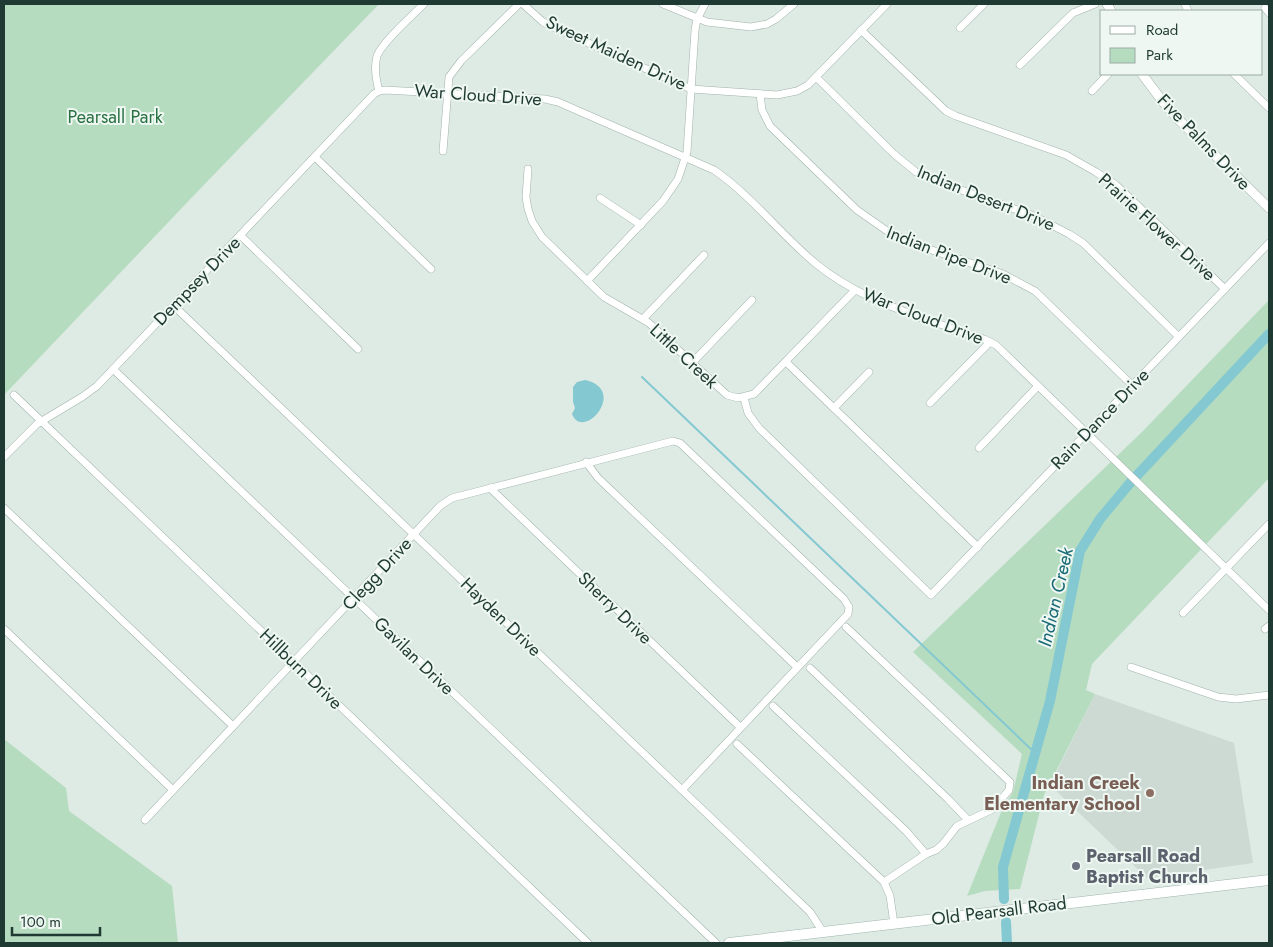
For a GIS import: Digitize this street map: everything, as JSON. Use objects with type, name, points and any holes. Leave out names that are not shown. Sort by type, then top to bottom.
[{"type":"main road","name":"Old Pearsall Road","points":[[729,943],[1269,880]]},
{"type":"street","points":[[379,91],[376,81],[377,56],[382,46],[424,4]]},
{"type":"street","points":[[443,151],[449,77],[453,70],[519,4]]},
{"type":"street","name":"Sweet Maiden Drive","points":[[523,4],[543,22],[691,89],[784,95],[797,91],[816,78],[887,4]]},
{"type":"street","points":[[662,4],[697,19],[725,25],[761,26],[776,19],[794,4]]},
{"type":"street","points":[[587,281],[663,201],[674,186],[686,158],[697,19],[705,4]]},
{"type":"street","points":[[960,28],[984,4]]},
{"type":"street","points":[[1020,65],[1073,13],[1095,4]]},
{"type":"street","name":"Prairie Flower Drive","points":[[861,30],[939,105],[951,114],[1066,155],[1116,185],[1225,289]]},
{"type":"street","points":[[1092,91],[1107,75]]},
{"type":"street","name":"Five Palms Drive","points":[[1143,75],[1178,119],[1269,208]]},
{"type":"street","points":[[1235,75],[1269,108]]},
{"type":"street","name":"Indian Desert Drive","points":[[816,78],[894,154],[916,172],[1034,216],[1069,234],[1083,244],[1179,337]]},
{"type":"street","name":"War Cloud Drive","points":[[379,91],[545,99],[558,102],[714,170],[724,177],[815,263],[854,290],[894,308],[990,342],[1002,351],[1269,610]]},
{"type":"street","name":"Dempsey Drive","points":[[4,457],[41,421],[82,397],[113,369],[379,91]]},
{"type":"street","name":"Indian Pipe Drive","points":[[760,94],[762,110],[770,126],[865,217],[890,233],[920,246],[1002,274],[1024,284],[1043,298],[1132,385]]},
{"type":"street","points":[[315,157],[431,269]]},
{"type":"street","name":"Little Creek","points":[[528,169],[527,203],[529,216],[534,227],[542,237],[604,297],[643,319],[660,332],[722,392],[733,397],[744,398]]},
{"type":"street","points":[[600,198],[641,225]]},
{"type":"street","points":[[240,236],[358,349]]},
{"type":"street","name":"Rain Dance Drive","points":[[744,398],[748,413],[759,428],[931,595],[1269,243]]},
{"type":"street","points":[[643,319],[704,255]]},
{"type":"street","points":[[744,398],[754,394],[854,290]]},
{"type":"street","points":[[692,363],[752,300]]},
{"type":"street","name":"Hayden Drive","points":[[174,306],[810,912],[823,932]]},
{"type":"street","points":[[930,403],[990,342]]},
{"type":"street","points":[[786,362],[978,547]]},
{"type":"street","name":"Gavilan Drive","points":[[113,369],[716,943]]},
{"type":"street","points":[[834,408],[869,372]]},
{"type":"street","points":[[979,448],[1038,386]]},
{"type":"street","name":"Hillburn Drive","points":[[14,395],[588,943]]},
{"type":"street","name":"Clegg Drive","points":[[145,820],[440,506],[449,499],[586,462],[676,441],[680,443],[844,599],[849,607],[848,614],[797,667]]},
{"type":"street","points":[[586,462],[598,478],[797,667],[682,790]]},
{"type":"street","name":"Sherry Drive","points":[[490,488],[740,727]]},
{"type":"street","points":[[4,508],[233,726]]},
{"type":"street","points":[[1183,614],[1269,524]]},
{"type":"street","points":[[846,627],[1010,782],[1009,790],[993,809],[957,826],[936,850],[926,854],[884,882]]},
{"type":"street","points":[[4,629],[173,790]]},
{"type":"street","points":[[1132,667],[1218,697],[1236,699],[1269,695]]},
{"type":"street","points":[[810,668],[968,820]]},
{"type":"street","points":[[773,706],[906,831],[926,854]]},
{"type":"street","points":[[736,744],[884,882],[890,896],[894,924]]},
{"type":"shaded area","name":"Indian Creek Elementary School","points":[[1095,694],[1234,743],[1253,863],[1147,878],[1050,785]]},
{"type":"green space","name":"Pearsall Park","points":[[4,4],[379,4],[4,395]]},
{"type":"green space","points":[[1269,300],[1269,478],[1092,664],[1086,690],[1095,694],[1044,795],[1020,889],[985,891],[967,896],[1002,810],[1013,792],[1022,754],[913,652],[1143,431]]},
{"type":"green space","points":[[4,739],[66,788],[69,811],[172,886],[178,943],[4,943]]},
{"type":"water","points":[[585,380],[598,385],[603,393],[603,403],[593,418],[585,422],[578,421],[572,414],[575,408],[573,387],[577,382]]},
{"type":"waterway","name":"Indian Creek","points":[[1004,899],[1003,867],[1050,701],[1080,551],[1100,519],[1130,483],[1269,334]]},
{"type":"waterway","points":[[642,377],[1035,753]]},
{"type":"waterway","name":"Indian Creek","points":[[1006,922],[1007,943]]},
{"type":"place","name":"Indian Creek Elementary School","points":[[1150,793]]},
{"type":"place","name":"Pearsall Road Baptist Church","points":[[1076,866]]}]
